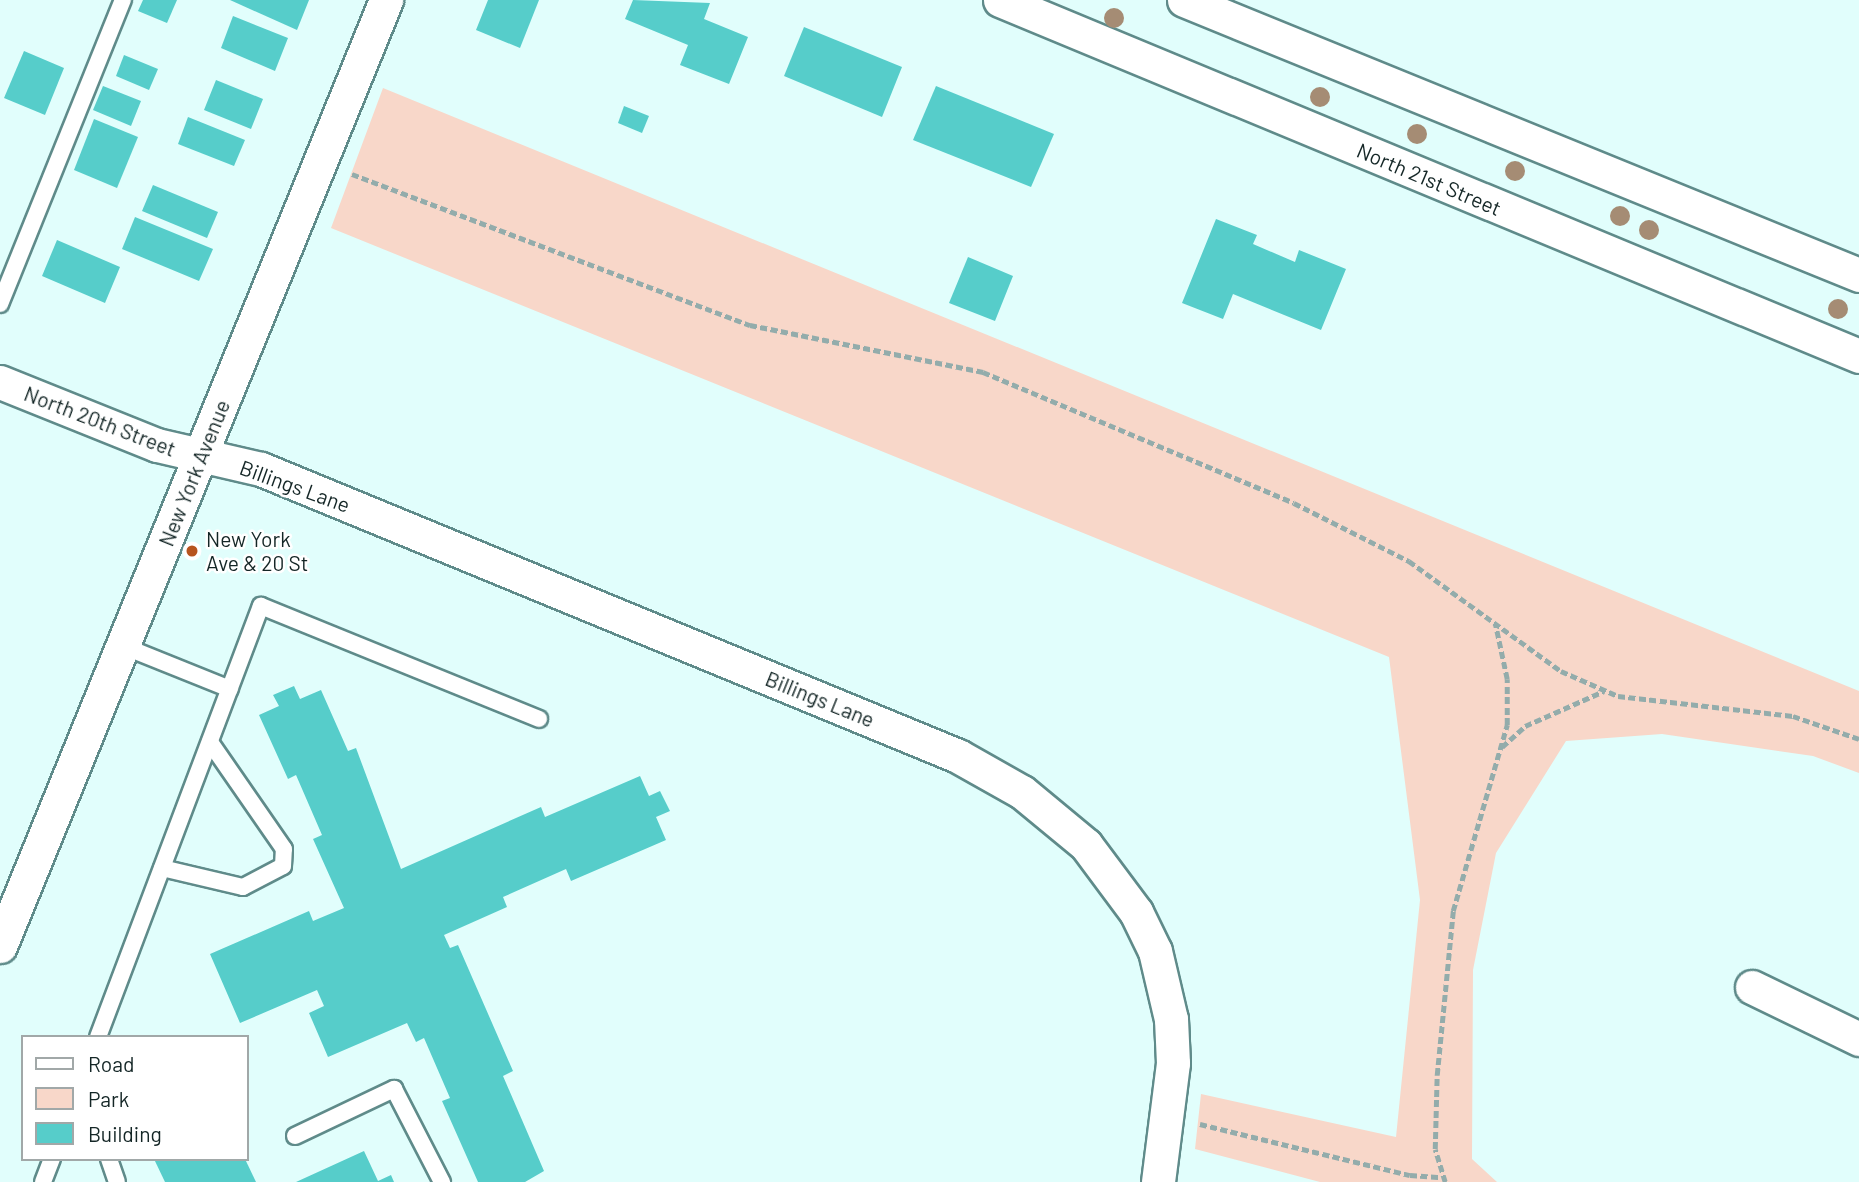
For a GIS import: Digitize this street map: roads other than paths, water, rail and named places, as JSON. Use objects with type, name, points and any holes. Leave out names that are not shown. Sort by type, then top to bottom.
[{"type":"street","name":"New York Avenue","points":[[0,946],[386,0]]},
{"type":"street","points":[[1184,0],[1859,275]]},
{"type":"street","name":"North 21st Street","points":[[1010,2],[1859,356]]},
{"type":"street","name":"North 20th Street","points":[[0,382],[157,446],[201,456]]},
{"type":"street","name":"Billings Lane","points":[[201,456],[274,475],[958,756],[1022,792],[1086,845],[1136,912],[1155,951],[1171,1019],[1171,1117],[1158,1182]]},
{"type":"street","points":[[1752,987],[1859,1039]]},
{"type":"lane","points":[[0,304],[123,0]]},
{"type":"lane","points":[[99,1035],[261,606],[539,719]]},
{"type":"lane","points":[[123,646],[230,689]]},
{"type":"lane","points":[[162,868],[243,887],[282,866],[284,849],[210,742]]},
{"type":"lane","points":[[295,1136],[394,1089],[442,1182]]},
{"type":"lane","points":[[43,1182],[51,1161]]},
{"type":"lane","points":[[110,1161],[117,1182]]},
{"type":"place","name":"New York Ave & 20 St","points":[[192,551]]}]
